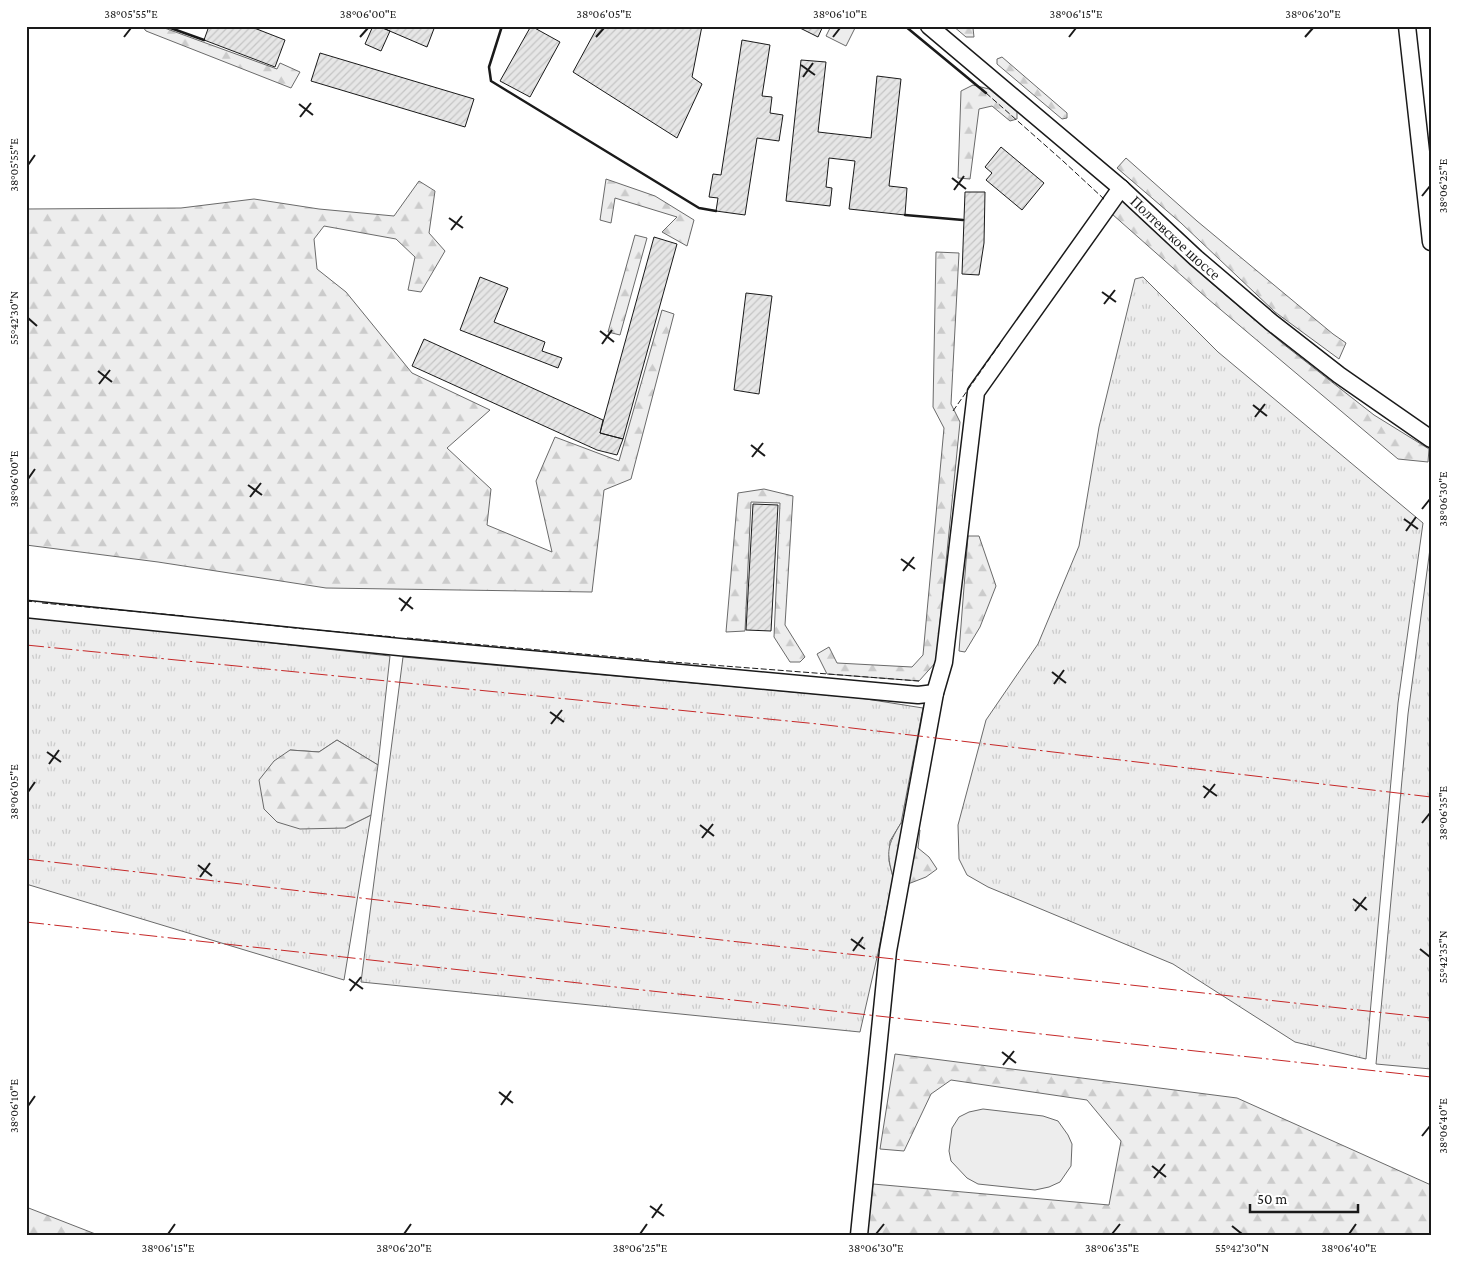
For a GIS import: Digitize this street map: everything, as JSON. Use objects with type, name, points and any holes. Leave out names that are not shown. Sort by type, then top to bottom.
[{"type":"street","name":"Полтевское шоссе","points":[[930,26],[1121,188],[1196,258],[1278,328],[1368,396],[1431,439]]},
{"type":"street","points":[[1407,26],[1431,242]]},
{"type":"street","points":[[859,1235],[888,951],[935,693],[944,662],[976,392],[1121,188]]},
{"type":"street","points":[[26,609],[918,696],[935,693]]},
{"type":"green space","points":[[142,26],[159,26],[277,69],[280,63],[300,72],[291,88],[146,31]]},
{"type":"green space","points":[[953,26],[971,26],[974,37],[966,37]]},
{"type":"green space","points":[[1002,57],[1067,113],[1067,118],[1062,119],[997,64],[997,59]]},
{"type":"green space","points":[[973,85],[989,89],[1017,112],[1017,119],[1010,121],[992,106],[979,109],[970,179],[958,178],[961,91]]},
{"type":"green space","points":[[1126,158],[1197,221],[1346,343],[1339,359],[1275,312],[1181,223],[1117,168]]},
{"type":"green space","points":[[606,179],[655,196],[694,220],[687,246],[662,232],[677,217],[615,198],[611,223],[600,220]]},
{"type":"green space","points":[[419,181],[435,191],[429,233],[445,251],[421,292],[408,290],[415,257],[396,239],[324,226],[314,239],[317,269],[346,292],[412,373],[490,410],[447,448],[491,489],[487,525],[552,552],[536,481],[555,437],[619,461],[662,310],[674,314],[631,479],[604,490],[592,592],[326,588],[158,562],[26,545],[26,209],[181,208],[254,199],[319,209],[394,216]]},
{"type":"green space","points":[[1121,200],[1209,281],[1282,343],[1374,415],[1429,449],[1428,462],[1398,459],[1208,299],[1112,214]]},
{"type":"green space","points":[[635,235],[647,238],[620,335],[608,332]]},
{"type":"green space","points":[[936,252],[959,253],[951,404],[960,422],[936,662],[919,681],[827,674],[817,654],[829,647],[837,663],[912,667],[923,655],[944,428],[933,407]]},
{"type":"green space","points":[[1143,277],[1218,352],[1423,523],[1398,703],[1366,1059],[1295,1042],[1173,964],[988,887],[967,875],[959,859],[958,825],[986,720],[1038,644],[1079,546],[1099,427],[1135,279]]},
{"type":"green space","points":[[764,489],[793,496],[785,625],[805,657],[800,662],[790,662],[774,637],[780,503],[751,502],[745,631],[726,632],[738,493]]},
{"type":"green space","points":[[968,536],[979,536],[996,586],[980,627],[965,652],[959,651]]},
{"type":"green space","points":[[1431,541],[1431,1069],[1376,1064],[1408,714]]},
{"type":"green space","points":[[26,616],[390,656],[378,765],[337,740],[319,752],[290,750],[345,828],[371,815],[344,980],[26,884]]},
{"type":"green space","points":[[403,657],[860,698],[923,708],[901,823],[890,841],[889,861],[893,877],[860,1032],[361,982]]},
{"type":"green space","points":[[337,740],[378,765],[371,815],[345,828],[300,829],[277,822],[264,809],[259,780],[274,761],[290,750],[319,752]]},
{"type":"green space","points":[[901,823],[909,823],[920,830],[918,848],[929,857],[937,869],[926,877],[908,884],[893,877],[889,861],[890,843]]},
{"type":"green space","points":[[895,1054],[1237,1098],[1431,1185],[1431,1235],[867,1235],[873,1184],[1109,1205],[1121,1141],[1087,1100],[951,1080],[931,1094],[904,1151],[880,1149]]},
{"type":"green space","points":[[26,1207],[98,1235],[26,1235]]},
{"type":"shaded area","points":[[831,26],[856,26],[846,46],[826,36]]},
{"type":"shaded area","points":[[983,1109],[1043,1116],[1058,1121],[1072,1144],[1071,1166],[1060,1182],[1035,1190],[978,1184],[967,1178],[951,1161],[949,1151],[952,1128],[959,1117],[969,1112]]},
{"type":"building","points":[[209,26],[249,26],[285,40],[275,67],[204,40]]},
{"type":"building","points":[[373,26],[390,31],[381,51],[365,44]]},
{"type":"building","points":[[378,26],[435,26],[427,47]]},
{"type":"building","points":[[531,26],[560,42],[530,97],[500,81]]},
{"type":"building","points":[[598,26],[702,26],[692,77],[702,84],[677,138],[573,72]]},
{"type":"building","points":[[796,26],[823,26],[818,37]]},
{"type":"building","points":[[742,40],[770,45],[762,96],[772,97],[770,113],[783,115],[779,141],[757,138],[745,215],[716,211],[718,198],[709,197],[713,174],[721,175]]},
{"type":"building","points":[[320,53],[474,99],[465,127],[311,81]]},
{"type":"building","points":[[801,60],[826,62],[818,132],[871,138],[877,76],[901,79],[889,186],[907,188],[905,215],[849,209],[855,161],[829,158],[826,187],[832,188],[830,206],[786,201]]},
{"type":"building","points":[[1001,147],[1044,183],[1022,210],[986,180],[992,173],[985,167]]},
{"type":"building","points":[[965,192],[985,192],[984,243],[979,275],[962,274]]},
{"type":"building","points":[[654,237],[677,244],[623,439],[600,433]]},
{"type":"building","points":[[480,277],[508,288],[494,322],[545,342],[542,351],[562,358],[558,368],[460,330]]},
{"type":"building","points":[[746,293],[772,296],[759,394],[734,390]]},
{"type":"building","points":[[424,339],[603,420],[600,433],[623,439],[617,455],[597,450],[412,366]]},
{"type":"building","points":[[753,504],[778,505],[771,631],[746,630]]},
{"type":"fence","points":[[986,93],[1104,199],[1102,201]]},
{"type":"fence","points":[[953,411],[1002,341]]},
{"type":"fence","points":[[26,601],[36,602]]},
{"type":"fence","points":[[42,603],[185,616]]},
{"type":"fence","points":[[223,620],[304,629]]},
{"type":"fence","points":[[317,630],[395,637]]},
{"type":"fence","points":[[407,638],[649,660]]},
{"type":"fence","points":[[659,661],[919,681]]},
{"type":"wall","points":[[165,26],[204,40]]},
{"type":"wall","points":[[502,26],[489,67],[491,81],[699,208],[716,211]]},
{"type":"wall","points":[[905,26],[986,93]]},
{"type":"wall","points":[[905,215],[963,220]]},
{"type":"power","points":[[26,645],[818,724],[1431,797]]},
{"type":"power","points":[[26,859],[730,941],[1431,1018]]},
{"type":"power","points":[[26,922],[1431,1077]]}]
